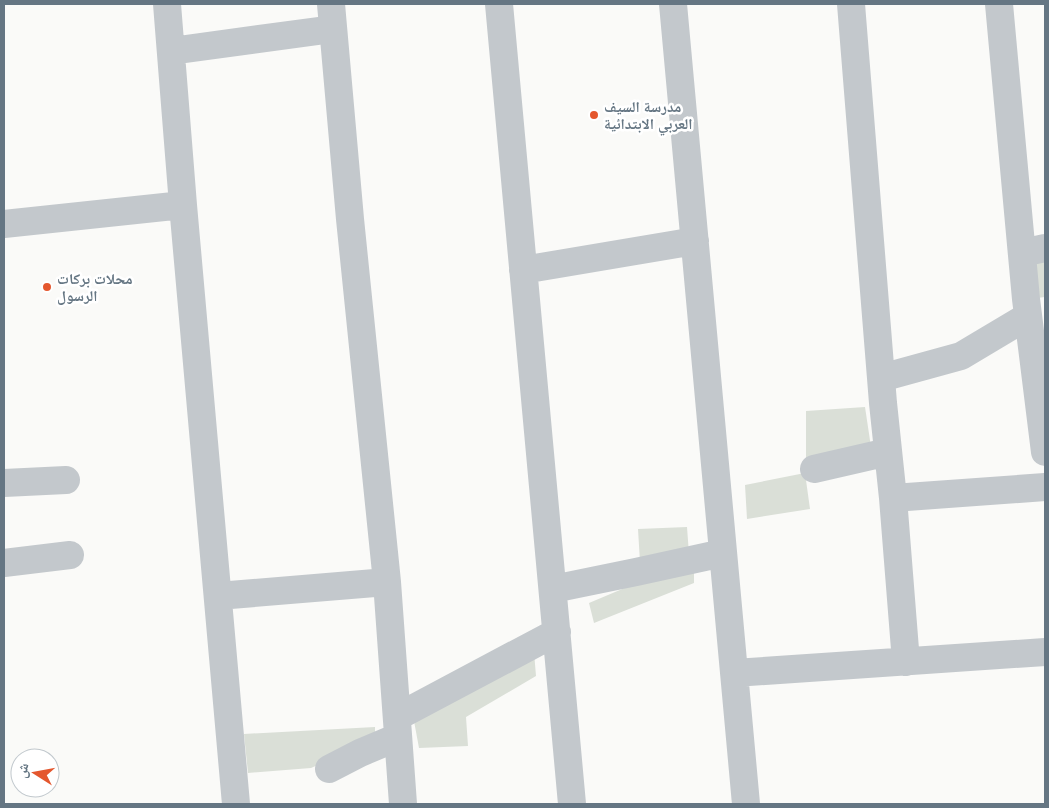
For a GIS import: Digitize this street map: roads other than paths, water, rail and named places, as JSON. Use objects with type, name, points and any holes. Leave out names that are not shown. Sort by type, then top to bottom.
[{"type":"street","points":[[167,4],[236,804]]},
{"type":"street","points":[[499,4],[572,804]]},
{"type":"street","points":[[673,4],[746,804]]},
{"type":"street","points":[[852,4],[881,378],[906,662]]},
{"type":"street","points":[[999,4],[1034,250],[1028,316],[1045,452]]},
{"type":"street","points":[[171,51],[332,16],[350,219],[387,582],[403,804]]},
{"type":"street","points":[[4,224],[183,205]]},
{"type":"street","points":[[523,270],[695,241]]},
{"type":"street","points":[[881,378],[962,356],[1028,316]]},
{"type":"street","points":[[814,469],[888,452]]},
{"type":"street","points":[[4,484],[66,480]]},
{"type":"street","points":[[893,498],[1045,487]]},
{"type":"street","points":[[553,589],[723,553]]},
{"type":"street","points":[[4,563],[70,555]]},
{"type":"street","points":[[218,596],[387,582]]},
{"type":"street","points":[[329,769],[360,753],[397,727],[557,632]]},
{"type":"street","points":[[734,673],[1045,652]]},
{"type":"place","name":"مدرسة السيف العربي الابتدائية","points":[[594,115]]},
{"type":"place","name":"محلات بركات الرسول","points":[[47,287]]}]
